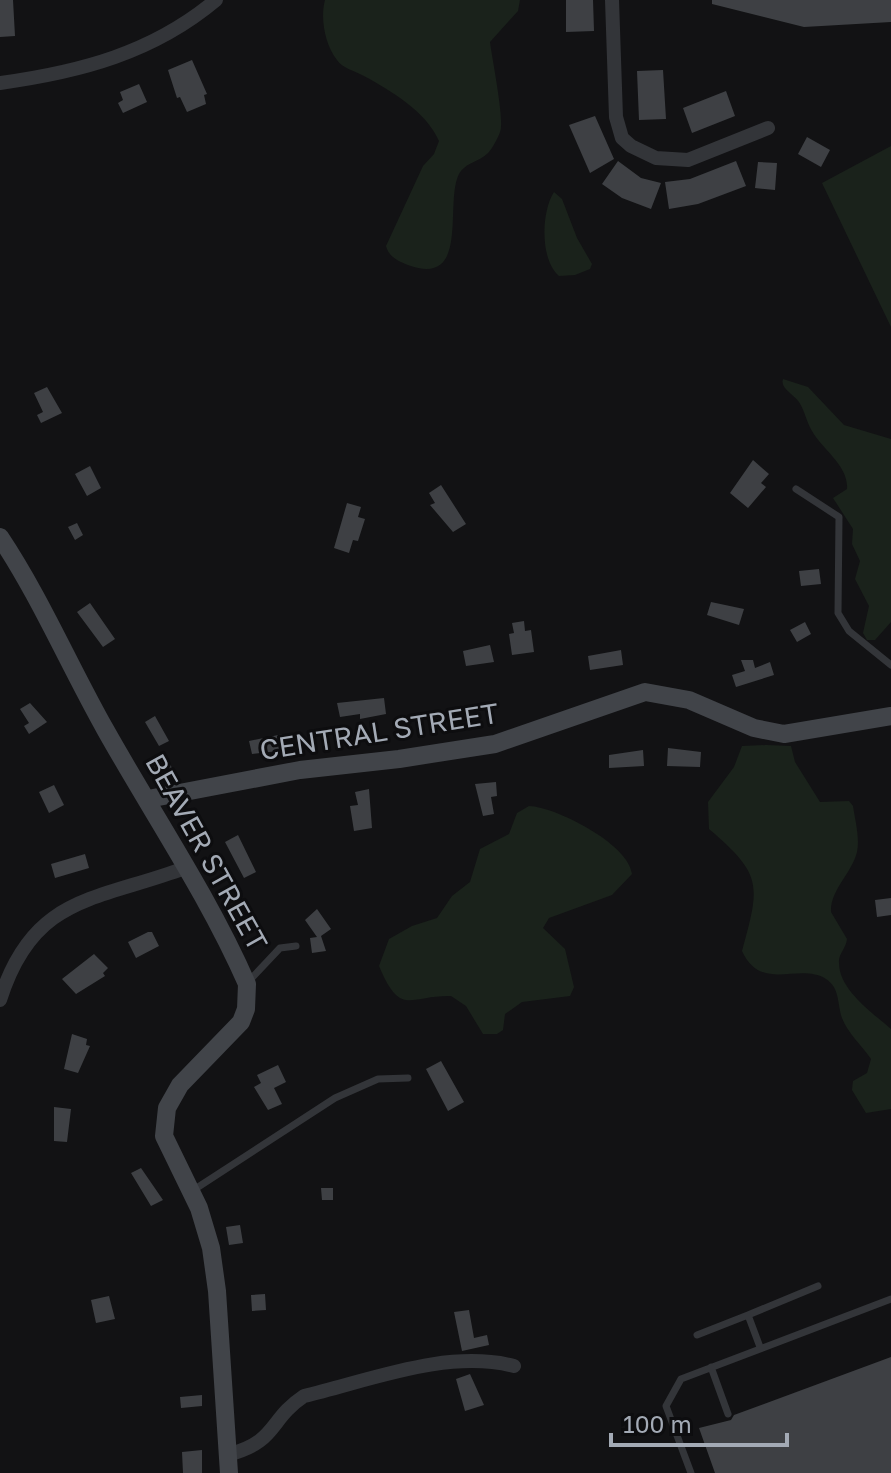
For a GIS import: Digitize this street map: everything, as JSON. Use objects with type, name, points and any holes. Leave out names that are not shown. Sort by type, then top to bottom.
[{"type":"street","points":[[0,83],[86,68],[129,55],[192,20],[216,0]]},
{"type":"street","points":[[612,0],[616,117],[622,138],[631,146],[656,158],[688,160],[768,128]]},
{"type":"street","name":"BEAVER STREET","points":[[0,537],[23,573],[107,732],[148,799],[247,984],[246,1009],[241,1022],[190,1073],[167,1108],[164,1136],[206,1227],[217,1291],[228,1464]]},
{"type":"street","name":"CENTRAL STREET","points":[[148,799],[300,770],[495,744],[645,692],[689,700],[754,728],[784,734],[891,716]]},
{"type":"street","points":[[0,1000],[9,970],[44,923],[77,903],[185,868]]},
{"type":"street","points":[[228,1464],[261,1443],[293,1404],[304,1396],[454,1361],[492,1361],[514,1366]]},
{"type":"lane","points":[[796,489],[839,517],[838,613],[849,631],[891,665]]},
{"type":"lane","points":[[247,984],[280,948],[296,946]]},
{"type":"lane","points":[[192,1191],[335,1098],[378,1079],[408,1078]]},
{"type":"lane","points":[[697,1335],[818,1286]]},
{"type":"lane","points":[[691,1473],[666,1406],[681,1379],[891,1299]]},
{"type":"lane","points":[[748,1315],[760,1347]]},
{"type":"lane","points":[[711,1367],[728,1414]]},
{"type":"shaded area","points":[[325,0],[520,0],[518,11],[490,42],[500,103],[500,132],[488,153],[459,174],[455,187],[452,239],[448,254],[440,265],[428,269],[408,265],[392,256],[386,246],[423,166],[434,154],[439,141],[426,120],[407,103],[339,63],[329,47],[325,31]]},
{"type":"shaded area","points":[[891,146],[891,327],[822,183]]},
{"type":"shaded area","points":[[554,192],[562,199],[577,238],[592,264],[590,269],[575,275],[559,276],[548,259],[545,223]]},
{"type":"shaded area","points":[[783,379],[808,387],[844,425],[891,439],[891,622],[875,640],[867,640],[863,633],[869,606],[855,579],[860,561],[852,544],[853,529],[833,498],[847,489],[844,473],[816,438],[801,405],[785,388]]},
{"type":"shaded area","points":[[742,746],[791,746],[795,762],[820,802],[849,801],[853,806],[858,835],[857,852],[837,889],[831,912],[847,939],[839,960],[840,973],[858,1000],[891,1029],[891,1109],[866,1113],[852,1090],[853,1081],[867,1073],[871,1059],[844,1023],[831,983],[804,973],[770,974],[759,971],[742,951],[752,911],[752,882],[739,858],[709,829],[708,802],[734,767]]},
{"type":"shaded area","points":[[529,806],[556,813],[590,829],[618,851],[632,874],[612,895],[549,918],[543,928],[565,949],[574,987],[570,996],[522,1002],[505,1014],[503,1030],[497,1034],[483,1034],[466,1006],[451,996],[416,1000],[400,998],[379,966],[389,939],[412,926],[437,918],[452,896],[470,882],[480,849],[509,834],[517,813]]},
{"type":"building","points":[[0,0],[13,0],[15,36],[0,37]]},
{"type":"building","points":[[566,0],[593,0],[594,31],[566,32]]},
{"type":"building","points":[[712,0],[891,0],[891,22],[804,27],[712,4]]},
{"type":"building","points":[[192,60],[207,94],[204,95],[206,104],[187,112],[180,97],[177,98],[168,70]]},
{"type":"building","points":[[663,70],[666,119],[639,120],[637,71]]},
{"type":"building","points":[[139,84],[147,102],[123,113],[118,103],[123,100],[120,92]]},
{"type":"building","points":[[726,91],[735,116],[692,133],[683,108]]},
{"type":"building","points":[[595,116],[614,159],[590,173],[569,125]]},
{"type":"building","points":[[807,137],[830,150],[821,167],[798,154]]},
{"type":"building","points":[[618,161],[641,178],[661,183],[651,209],[622,198],[602,184]]},
{"type":"building","points":[[736,161],[746,186],[698,204],[669,209],[665,182],[690,179]]},
{"type":"building","points":[[758,162],[777,163],[775,190],[755,188]]},
{"type":"building","points":[[47,387],[62,413],[41,423],[37,415],[43,412],[34,393]]},
{"type":"building","points":[[753,460],[769,474],[761,483],[766,487],[748,508],[730,493]]},
{"type":"building","points":[[90,466],[101,488],[87,496],[75,474]]},
{"type":"building","points":[[441,485],[466,524],[453,532],[430,505],[435,503],[429,493]]},
{"type":"building","points":[[347,503],[361,507],[358,517],[365,519],[358,541],[353,540],[349,553],[334,548]]},
{"type":"building","points":[[77,523],[83,535],[75,540],[68,527]]},
{"type":"building","points":[[819,569],[821,584],[801,586],[799,571]]},
{"type":"building","points":[[711,602],[744,609],[739,625],[707,615]]},
{"type":"building","points":[[90,603],[115,639],[103,647],[77,612]]},
{"type":"building","points":[[524,621],[525,631],[531,630],[534,652],[512,655],[509,634],[514,633],[512,623]]},
{"type":"building","points":[[805,622],[811,634],[797,642],[790,630]]},
{"type":"building","points":[[490,645],[494,662],[466,666],[463,651]]},
{"type":"building","points":[[621,650],[623,665],[590,670],[588,656]]},
{"type":"building","points":[[741,660],[753,660],[755,668],[770,662],[774,675],[736,687],[732,675],[745,671]]},
{"type":"building","points":[[384,698],[386,714],[360,719],[360,714],[340,717],[337,703]]},
{"type":"building","points":[[30,703],[47,722],[29,734],[24,726],[29,723],[20,709]]},
{"type":"building","points":[[155,716],[169,741],[159,746],[145,722]]},
{"type":"building","points":[[283,734],[287,750],[252,754],[249,741]]},
{"type":"building","points":[[668,748],[701,752],[700,767],[667,766]]},
{"type":"building","points":[[643,750],[644,766],[609,768],[609,755]]},
{"type":"building","points":[[167,759],[176,775],[164,782],[154,766]]},
{"type":"building","points":[[496,782],[497,796],[491,797],[494,814],[483,816],[475,784]]},
{"type":"building","points":[[54,785],[64,805],[49,813],[39,792]]},
{"type":"building","points":[[369,789],[372,828],[354,831],[350,806],[358,805],[355,792]]},
{"type":"building","points":[[238,835],[256,872],[244,878],[225,842]]},
{"type":"building","points":[[85,854],[89,868],[55,878],[51,864]]},
{"type":"building","points":[[891,898],[891,915],[877,917],[875,900]]},
{"type":"building","points":[[317,909],[331,929],[321,936],[326,951],[312,953],[310,938],[317,937],[305,920]]},
{"type":"building","points":[[152,932],[159,946],[136,958],[128,942]]},
{"type":"building","points":[[94,954],[108,968],[103,973],[105,976],[76,994],[62,979]]},
{"type":"building","points":[[72,1034],[87,1039],[86,1045],[90,1046],[78,1073],[64,1069]]},
{"type":"building","points":[[441,1061],[464,1102],[448,1111],[426,1069]]},
{"type":"building","points":[[278,1065],[286,1082],[274,1088],[282,1104],[268,1110],[254,1087],[261,1083],[257,1075]]},
{"type":"building","points":[[54,1107],[71,1109],[67,1142],[54,1141]]},
{"type":"building","points":[[141,1168],[163,1200],[151,1206],[131,1173]]},
{"type":"building","points":[[321,1188],[333,1188],[333,1200],[322,1200]]},
{"type":"building","points":[[240,1225],[243,1243],[229,1245],[226,1227]]},
{"type":"building","points":[[265,1294],[266,1310],[252,1311],[251,1295]]},
{"type":"building","points":[[109,1296],[115,1319],[96,1323],[91,1300]]},
{"type":"building","points":[[469,1310],[474,1338],[487,1335],[489,1345],[462,1351],[454,1312]]},
{"type":"building","points":[[891,1357],[891,1473],[715,1473],[699,1428],[731,1420],[734,1415]]},
{"type":"building","points":[[470,1374],[484,1405],[465,1411],[456,1379]]},
{"type":"building","points":[[202,1395],[202,1406],[181,1408],[180,1397]]},
{"type":"building","points":[[202,1450],[202,1473],[183,1473],[182,1452]]}]
